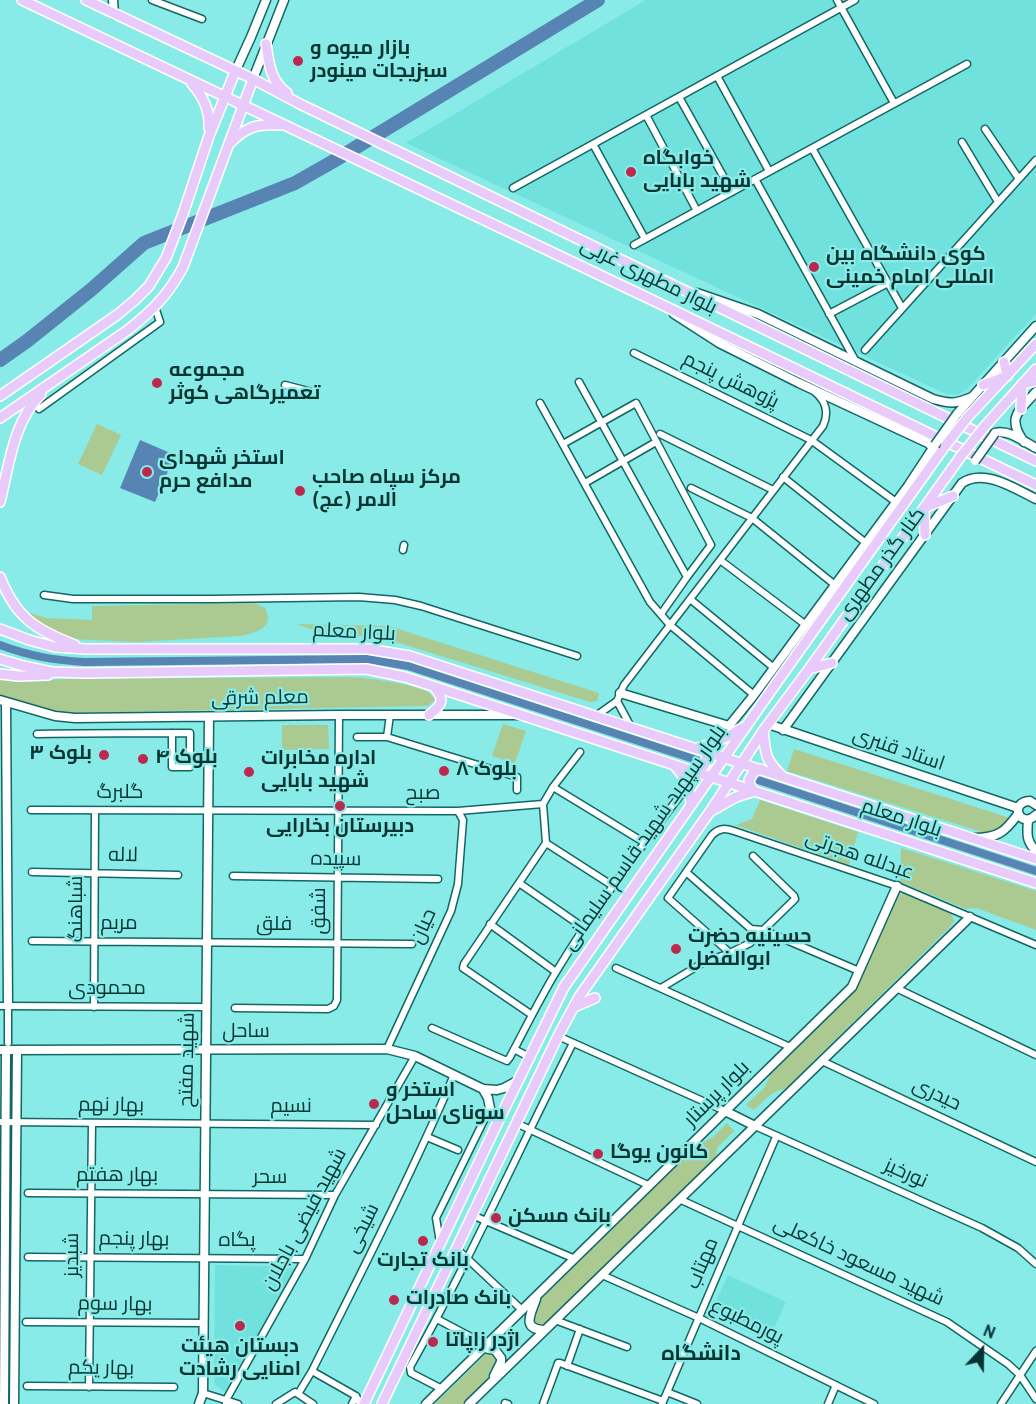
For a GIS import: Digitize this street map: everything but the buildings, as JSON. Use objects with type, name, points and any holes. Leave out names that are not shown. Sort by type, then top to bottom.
[{"type":"main road","name":"بلوار مطهری غربی","points":[[22,0],[1036,485]]},
{"type":"main road","name":"بلوار مطهری غربی","points":[[89,1],[1036,461]]},
{"type":"main road","points":[[266,44],[273,78],[300,104]]},
{"type":"main road","points":[[0,396],[117,315],[149,286],[166,258],[173,241],[209,136],[235,72]]},
{"type":"main road","points":[[180,75],[199,92],[210,116],[209,136]]},
{"type":"main road","points":[[0,418],[128,330],[164,298],[183,267],[253,79]]},
{"type":"main road","points":[[229,144],[247,129],[259,125],[285,125]]},
{"type":"main road","name":"بلوار سپهبد شهید قاسم سلیمانی","points":[[362,1404],[564,987],[945,446],[967,418],[1036,344]]},
{"type":"main road","points":[[983,385],[1007,376],[1004,362]]},
{"type":"main road","name":"بلوار سپهبد شهید قاسم سلیمانی","points":[[382,1404],[558,1036],[579,997],[766,728],[961,456],[1036,369]]},
{"type":"main road","points":[[0,502],[21,423],[37,399],[58,378]]},
{"type":"main road","points":[[1021,409],[1022,384],[1036,381]]},
{"type":"main road","points":[[0,388],[18,384]]},
{"type":"main road","points":[[898,513],[908,486]]},
{"type":"main road","points":[[925,535],[924,508],[953,496]]},
{"type":"main road","points":[[0,577],[13,602],[27,621],[56,638],[86,649]]},
{"type":"main road","name":"بلوار معلم","points":[[0,629],[55,647],[86,649],[368,649],[410,656],[1036,859]]},
{"type":"main road","name":"بلوار معلم","points":[[0,658],[52,672],[366,669],[405,677],[1036,883]]},
{"type":"main road","points":[[809,669],[832,663]]},
{"type":"main road","points":[[0,674],[19,676],[85,673]]},
{"type":"main road","points":[[429,715],[439,707],[441,701],[440,694],[434,686]]},
{"type":"main road","points":[[695,748],[715,744],[749,723]]},
{"type":"main road","points":[[766,728],[767,758],[783,777]]},
{"type":"main road","points":[[693,772],[699,771],[707,761],[705,751]]},
{"type":"main road","points":[[675,766],[688,785],[691,806]]},
{"type":"main road","points":[[709,813],[736,797],[755,791],[751,788],[749,780],[752,774],[761,769]]},
{"type":"main road","points":[[574,1006],[595,998]]},
{"type":"street","points":[[113,0],[114,14]]},
{"type":"street","points":[[152,0],[202,19]]},
{"type":"street","points":[[235,72],[266,0]]},
{"type":"street","points":[[253,79],[284,0]]},
{"type":"street","points":[[837,0],[894,104]]},
{"type":"street","points":[[513,188],[855,0]]},
{"type":"street","points":[[634,245],[967,64]]},
{"type":"street","points":[[717,76],[769,171]]},
{"type":"street","points":[[679,97],[732,192]]},
{"type":"street","points":[[645,115],[697,211]]},
{"type":"street","points":[[986,129],[1019,179]]},
{"type":"street","points":[[962,141],[998,202]]},
{"type":"street","points":[[594,144],[645,239]]},
{"type":"street","points":[[812,148],[902,308]]},
{"type":"street","points":[[865,350],[1036,160]]},
{"type":"street","points":[[755,179],[855,361]]},
{"type":"street","points":[[666,281],[758,315],[933,399],[956,403],[972,397]]},
{"type":"street","points":[[829,314],[888,283]]},
{"type":"street","points":[[648,298],[719,343],[934,447]]},
{"type":"street","points":[[39,409],[160,322],[155,307]]},
{"type":"street","points":[[618,697],[729,726],[908,486],[957,414],[1036,326]]},
{"type":"street","name":"پژوهش پنجم","points":[[634,353],[812,440],[896,502]]},
{"type":"street","points":[[579,382],[687,577]]},
{"type":"street","points":[[596,716],[618,697],[670,625],[823,426],[826,410],[822,399],[799,383]]},
{"type":"street","points":[[285,384],[312,392]]},
{"type":"street","points":[[1024,442],[1015,423],[1016,415],[1036,392]]},
{"type":"street","points":[[540,403],[650,602],[670,625],[754,695]]},
{"type":"street","points":[[563,444],[636,404],[711,545],[661,614]]},
{"type":"street","points":[[995,480],[976,470],[975,461],[995,433],[1005,432],[1036,448]]},
{"type":"street","points":[[660,434],[773,490]]},
{"type":"street","points":[[585,483],[656,442]]},
{"type":"street","points":[[783,477],[866,543]]},
{"type":"street","name":"کنار گذر مطهری","points":[[783,730],[963,483],[977,477],[995,480],[1036,499]]},
{"type":"street","points":[[691,488],[752,518],[835,585]]},
{"type":"street","points":[[720,560],[806,625]]},
{"type":"street","points":[[44,595],[73,599],[359,597],[395,600],[421,606],[577,656]]},
{"type":"street","points":[[690,599],[774,668]]},
{"type":"street","points":[[767,677],[777,682]]},
{"type":"street","points":[[618,697],[631,727]]},
{"type":"street","points":[[3,701],[5,1193],[2,1257],[2,1387],[4,1404]]},
{"type":"street","name":"معلم شرقی","points":[[3,701],[55,716],[75,718],[523,715]]},
{"type":"street","name":"شفق","points":[[235,1008],[328,1009],[337,1000],[339,715]]},
{"type":"street","points":[[387,737],[390,715]]},
{"type":"street","name":"شهید مفتح","points":[[199,1404],[203,1393],[209,717]]},
{"type":"street","points":[[93,718],[93,733]]},
{"type":"street","name":"استاد قنبری","points":[[766,728],[783,730],[1018,811],[1022,819],[1032,818]]},
{"type":"street","points":[[37,734],[93,733],[172,733],[190,733],[190,767],[172,767],[172,733]]},
{"type":"street","points":[[357,737],[387,737],[517,777],[517,790]]},
{"type":"street","points":[[532,1015],[463,968],[490,924],[546,843],[543,804],[580,752]]},
{"type":"street","points":[[432,1028],[507,1061],[556,972],[584,928],[688,785]]},
{"type":"street","points":[[553,787],[645,843]]},
{"type":"street","points":[[972,838],[996,836],[1002,832],[1018,811],[1021,803],[1034,800]]},
{"type":"street","name":"صبح","points":[[208,812],[458,812],[543,804]]},
{"type":"street","name":"گلبرگ","points":[[32,810],[208,812]]},
{"type":"street","name":"شباهنگ","points":[[94,1007],[95,811]]},
{"type":"street","name":"حیان","points":[[387,1049],[451,910],[458,884],[463,820],[458,812]]},
{"type":"street","points":[[1032,818],[1027,833],[1029,844],[1036,851]]},
{"type":"street","name":"عبدلله هجرتی","points":[[730,953],[668,898],[712,835],[719,829],[727,828],[897,886],[1036,945]]},
{"type":"street","points":[[546,843],[613,886]]},
{"type":"street","points":[[661,988],[706,961],[750,943],[795,899],[753,856]]},
{"type":"street","name":"لاله","points":[[32,872],[178,875]]},
{"type":"street","points":[[686,872],[751,929],[763,930],[859,971]]},
{"type":"street","name":"سپیده","points":[[233,876],[438,879]]},
{"type":"street","points":[[519,883],[584,928]]},
{"type":"street","name":"بلوار پرستار","points":[[426,1404],[852,987],[897,886]]},
{"type":"street","points":[[469,1404],[970,917]]},
{"type":"street","points":[[490,924],[556,972]]},
{"type":"street","name":"مریم","points":[[32,941],[207,942]]},
{"type":"street","name":"فلق","points":[[207,942],[412,944]]},
{"type":"street","points":[[616,968],[790,1047]]},
{"type":"street","points":[[896,988],[1036,1055]]},
{"type":"street","name":"محمودی","points":[[4,1006],[206,1007]]},
{"type":"street","points":[[558,1036],[755,1126]]},
{"type":"street","points":[[442,1389],[411,1373],[410,1367],[468,1259],[573,1043]]},
{"type":"street","name":"ساحل","points":[[5,1047],[17,1050],[387,1049],[415,1056],[483,1089]]},
{"type":"street","points":[[14,1404],[17,1050]]},
{"type":"street","points":[[514,1050],[529,1057]]},
{"type":"street","name":"شهید فیضی باجلان","points":[[232,1403],[335,1195],[415,1056]]},
{"type":"street","name":"حیدری","points":[[822,1061],[1036,1162]]},
{"type":"street","name":"شیخی","points":[[298,1394],[312,1371],[427,1137],[454,1075]]},
{"type":"street","points":[[483,1089],[497,1090],[517,1081]]},
{"type":"street","points":[[440,1243],[436,1218],[490,1108],[483,1089]]},
{"type":"street","name":"بهار نهم","points":[[3,1123],[205,1125]]},
{"type":"street","name":"شبدیز","points":[[89,1386],[92,1123]]},
{"type":"street","points":[[516,1123],[650,1186]]},
{"type":"street","name":"نسیم","points":[[205,1125],[376,1125]]},
{"type":"street","name":"نورخیز","points":[[755,1126],[982,1228],[1018,1248],[1036,1264]]},
{"type":"street","points":[[427,1137],[458,1150]]},
{"type":"street","name":"مهتاب","points":[[663,1402],[776,1137]]},
{"type":"street","points":[[5,1193],[16,1193]]},
{"type":"street","name":"بهار هفتم","points":[[28,1193],[205,1195]]},
{"type":"street","name":"سحر","points":[[205,1195],[335,1195]]},
{"type":"street","name":"شهید مسعود خاکعلی","points":[[679,1199],[947,1322],[1008,1364],[1020,1375],[1036,1399]]},
{"type":"street","points":[[472,1215],[575,1259]]},
{"type":"street","points":[[456,1248],[522,1310]]},
{"type":"street","name":"بهار پنجم","points":[[28,1257],[204,1259]]},
{"type":"street","name":"پگاه","points":[[204,1259],[305,1259]]},
{"type":"street","name":"پورمطبوع","points":[[602,1275],[699,1318],[872,1404]]},
{"type":"street","points":[[537,1296],[529,1320],[534,1329],[544,1330]]},
{"type":"street","points":[[437,1319],[485,1347],[495,1350],[501,1362],[492,1382]]},
{"type":"street","points":[[555,1320],[627,1347]]},
{"type":"street","points":[[2,1321],[15,1322]]},
{"type":"street","name":"بهار سوم","points":[[26,1322],[203,1323]]},
{"type":"street","points":[[567,1366],[579,1329]]},
{"type":"street","points":[[1001,1404],[1036,1351]]},
{"type":"street","points":[[543,1404],[558,1363],[663,1402]]},
{"type":"street","points":[[312,1371],[356,1396],[362,1404]]},
{"type":"street","points":[[828,1404],[836,1385]]},
{"type":"street","name":"بهار یکم","points":[[27,1386],[174,1387]]},
{"type":"street","points":[[276,1404],[295,1392],[313,1404]]},
{"type":"street","points":[[667,1392],[697,1404]]},
{"type":"street","points":[[203,1393],[232,1403]]},
{"type":"street","points":[[352,1404],[356,1396]]},
{"type":"shaded area","name":"کوی دانشگاه بین المللی امام خمینی","points":[[646,0],[1036,0],[1036,314],[967,389],[957,395],[946,394],[406,143]]},
{"type":"shaded area","name":"استخر شهدای مدافع حرم","points":[[140,440],[175,455],[155,502],[120,488]]},
{"type":"shaded area","name":"دبستان هیئت امنایی رشادت","points":[[215,1265],[274,1266],[274,1269],[299,1268],[226,1393],[214,1384]]},
{"type":"shaded area","points":[[728,1275],[786,1302],[768,1341],[710,1314]]},
{"type":"green space","points":[[97,424],[121,435],[102,475],[78,464]]},
{"type":"green space","points":[[255,603],[265,608],[268,618],[262,629],[253,633],[240,636],[135,642],[72,639],[49,631],[26,612],[47,618],[92,620],[92,606]]},
{"type":"green space","points":[[297,624],[389,626],[599,693],[597,701],[590,702],[386,639],[315,631]]},
{"type":"green space","points":[[351,677],[408,685],[426,691],[436,700],[427,706],[72,713],[54,711],[0,695],[0,680],[20,682],[65,679]]},
{"type":"green space","points":[[503,724],[526,731],[515,763],[492,756]]},
{"type":"green space","points":[[282,725],[328,725],[329,749],[282,750]]},
{"type":"green space","points":[[794,749],[1010,818],[1011,824],[988,834],[787,771]]},
{"type":"green space","points":[[760,800],[858,832],[849,865],[736,825],[752,819]]},
{"type":"green space","points":[[901,848],[1036,891],[1036,930],[976,908],[966,909],[900,882]]},
{"type":"green space","points":[[899,894],[951,913],[954,921],[952,925],[785,1089],[772,1094],[754,1110],[746,1105],[764,1088],[771,1074],[855,990]]},
{"type":"green space","points":[[727,1123],[734,1131],[717,1148],[716,1158],[546,1324],[535,1325],[533,1315],[539,1308],[539,1301],[698,1145],[713,1137]]},
{"type":"green space","points":[[486,1354],[496,1355],[499,1361],[490,1370],[486,1383],[464,1404],[435,1404]]},
{"type":"waterway","points":[[0,360],[92,289],[144,243],[295,183],[598,0]]},
{"type":"waterway","points":[[0,645],[41,657],[84,662],[367,659],[408,666],[700,761]]},
{"type":"waterway","points":[[755,779],[1036,871]]},
{"type":"place","name":"بازار میوه و سبزیجات مینودر","points":[[298,61]]},
{"type":"place","name":"خوابگاه شهید بابایی","points":[[631,172]]},
{"type":"place","name":"کوی دانشگاه بین المللی امام خمینی","points":[[814,267]]},
{"type":"place","name":"مجموعه تعمیرگاهی کوثر","points":[[157,383]]},
{"type":"place","name":"استخر شهدای مدافع حرم","points":[[147,472]]},
{"type":"place","name":"مرکز سپاه صاحب الامر (عج)","points":[[300,491]]},
{"type":"place","name":"بلوک ۳","points":[[104,755]]},
{"type":"place","name":"بلوک ۴","points":[[143,759]]},
{"type":"place","name":"بلوک ۸","points":[[444,771]]},
{"type":"place","name":"اداره مخابرات شهید بابایی","points":[[249,772]]},
{"type":"place","name":"دبیرستان بخارایی","points":[[340,806]]},
{"type":"place","name":"حسینیه حضرت ابوالفضل","points":[[676,949]]},
{"type":"place","name":"استخر و سونای ساحل","points":[[374,1104]]},
{"type":"place","name":"کانون یوگا","points":[[598,1154]]},
{"type":"place","name":"بانک مسکن","points":[[496,1218]]},
{"type":"place","name":"بانک تجارت","points":[[423,1241]]},
{"type":"place","name":"بانک صادرات","points":[[394,1300]]},
{"type":"place","name":"دبستان هیئت امنایی رشادت","points":[[240,1326]]},
{"type":"place","name":"اژدر زاپاتا","points":[[433,1342]]},
{"type":"district","name":"دانشگاه","points":[[701,1356]]}]
